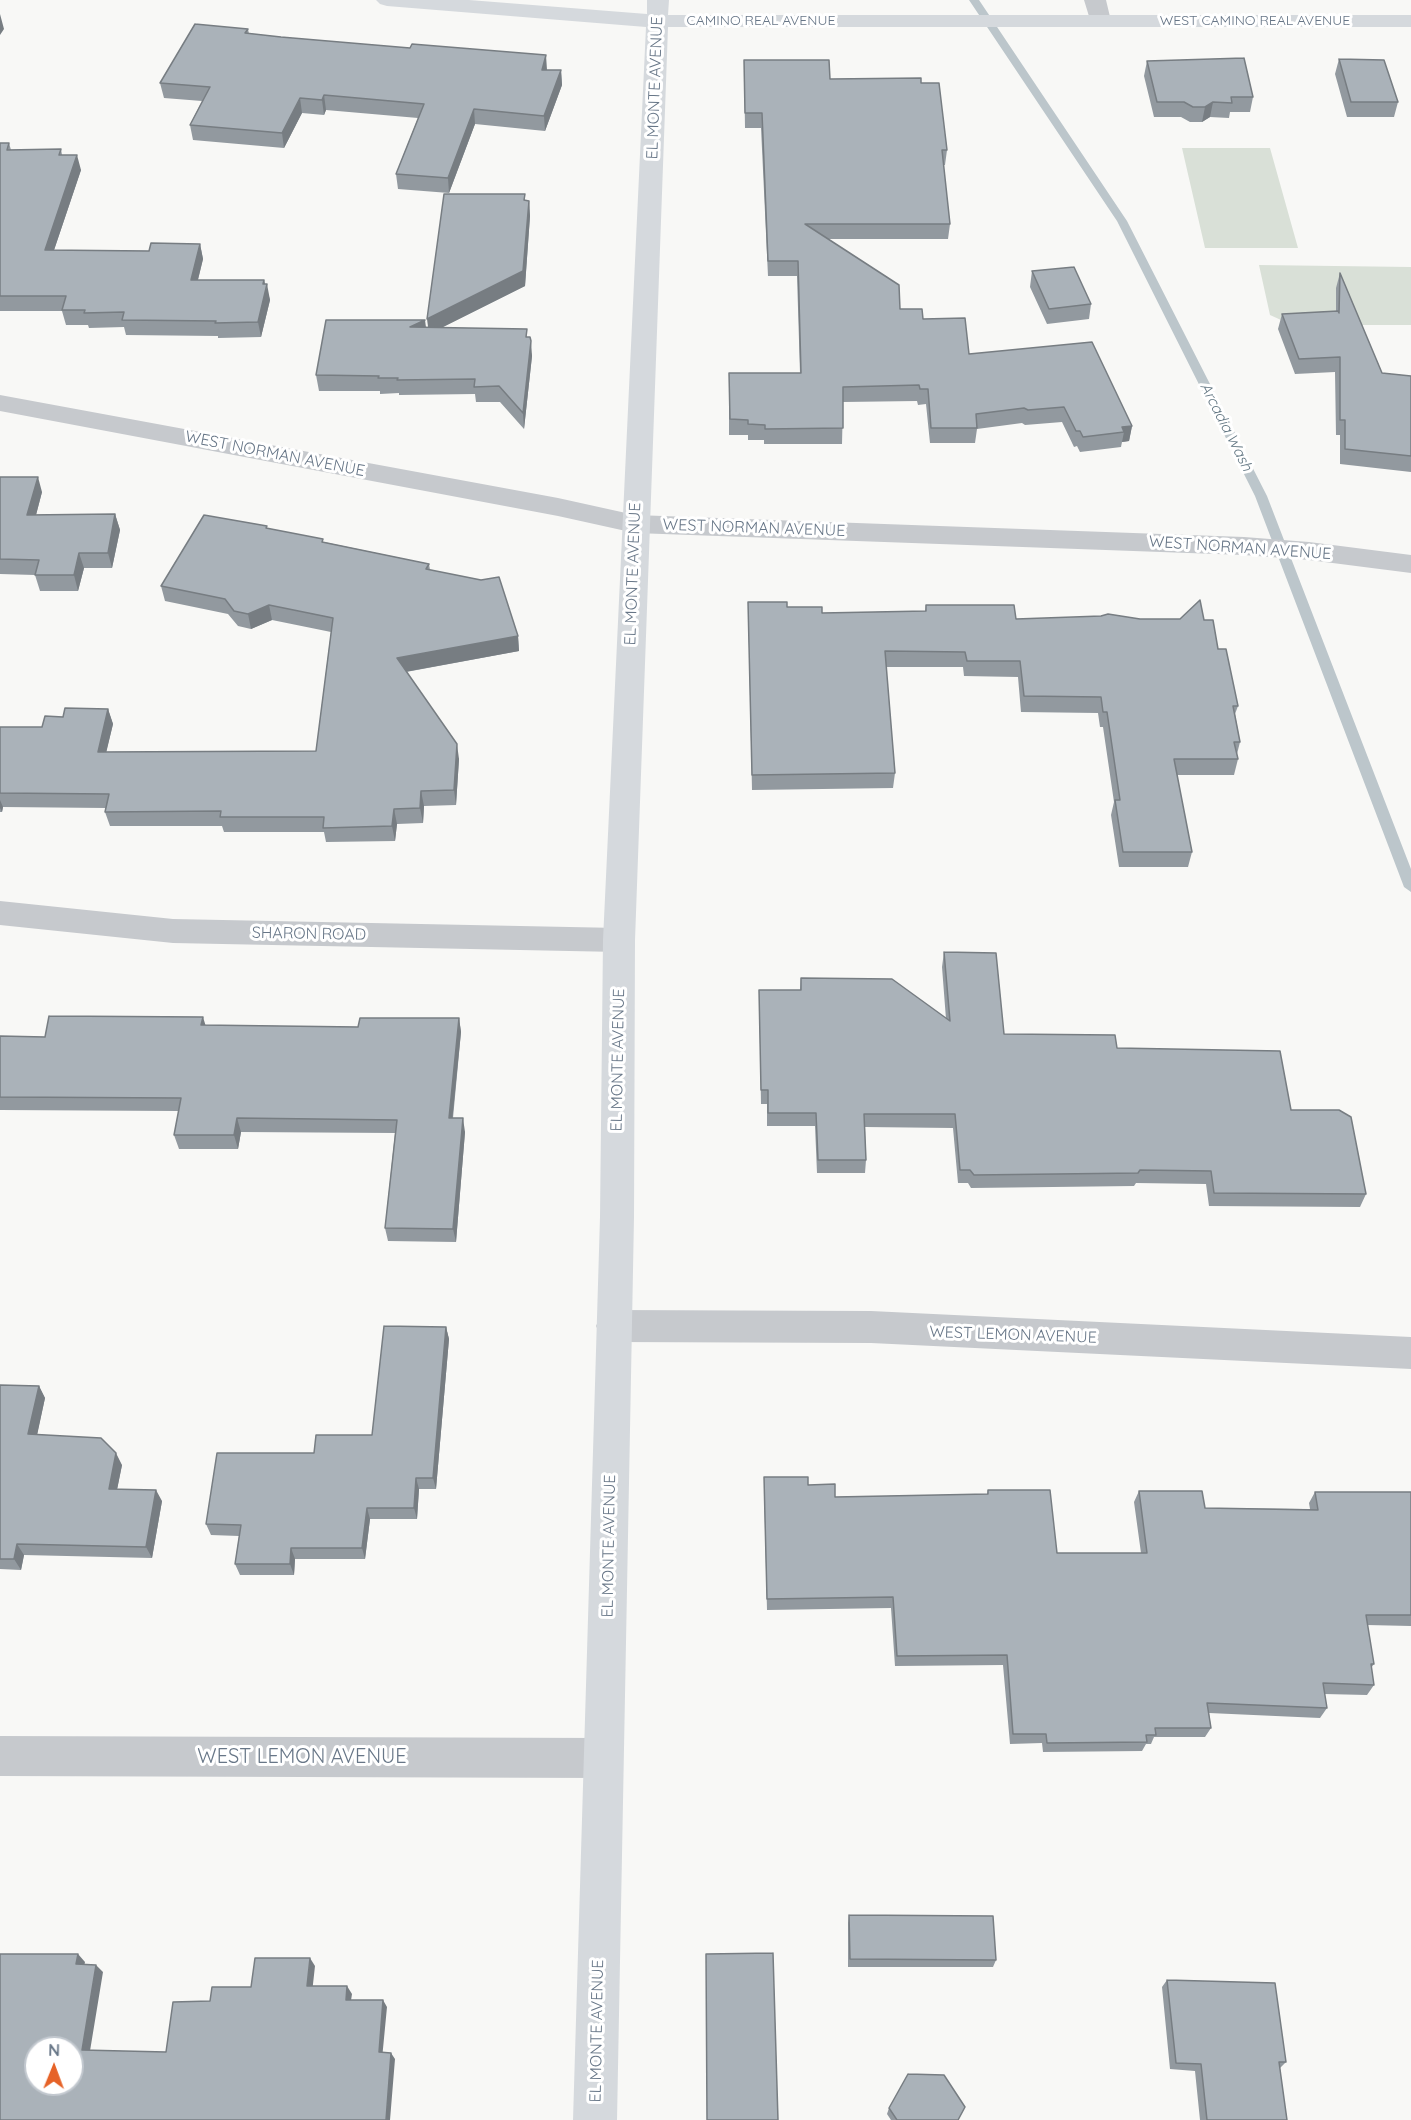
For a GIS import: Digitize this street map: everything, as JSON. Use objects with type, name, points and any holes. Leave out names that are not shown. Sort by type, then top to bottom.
[{"type":"street","name":"CAMINO REAL AVENUE","points":[[387,0],[959,21],[1010,21],[1098,10]]},
{"type":"street","name":"WEST CAMINO REAL AVENUE","points":[[1098,10],[1411,21]]},
{"type":"street","name":"EL MONTE AVENUE","points":[[595,2120],[614,1326],[619,940],[658,11]]},
{"type":"street","name":"WEST NORMAN AVENUE","points":[[0,403],[567,508],[635,524],[1244,546],[1309,551],[1411,564]]},
{"type":"street","name":"SHARON ROAD","points":[[0,913],[173,931],[619,940]]},
{"type":"street","name":"WEST LEMON AVENUE","points":[[614,1326],[871,1328],[1411,1353]]},
{"type":"street","name":"WEST LEMON AVENUE","points":[[0,1756],[603,1758]]},
{"type":"shaded area","points":[[1182,148],[1270,148],[1298,248],[1205,248]]},
{"type":"shaded area","points":[[1259,265],[1411,267],[1411,325],[1292,325],[1270,315]]},
{"type":"building","points":[[195,24],[248,29],[245,33],[281,37],[410,48],[412,44],[546,55],[542,70],[561,70],[544,116],[474,109],[448,178],[396,174],[424,104],[324,95],[322,100],[300,98],[282,133],[190,125],[210,87],[160,83]]},
{"type":"building","points":[[1244,58],[1253,97],[1231,97],[1232,103],[1213,102],[1205,107],[1193,107],[1184,102],[1157,102],[1147,61]]},
{"type":"building","points":[[1339,59],[1384,60],[1398,102],[1351,102]]},
{"type":"building","points":[[744,60],[829,60],[830,79],[921,78],[921,83],[939,83],[947,150],[942,150],[950,224],[805,224],[899,285],[900,309],[922,309],[923,319],[965,318],[969,354],[1092,342],[1132,426],[1122,427],[1124,432],[1083,437],[1080,431],[1076,431],[1064,407],[1028,410],[1024,408],[976,414],[977,428],[931,428],[928,389],[920,389],[919,385],[843,387],[843,428],[765,429],[765,425],[748,424],[748,420],[730,419],[729,373],[801,373],[798,261],[768,261],[762,113],[745,113]]},
{"type":"building","points":[[0,143],[9,143],[7,150],[61,149],[59,155],[77,155],[45,250],[149,251],[151,243],[200,244],[191,280],[264,280],[263,284],[267,284],[258,322],[122,320],[124,312],[84,313],[85,310],[62,310],[66,296],[0,296]]},
{"type":"building","points":[[444,194],[525,194],[524,200],[529,201],[523,271],[427,319]]},
{"type":"building","points":[[1074,267],[1091,304],[1049,309],[1032,271]]},
{"type":"building","points":[[1340,273],[1382,373],[1411,376],[1411,456],[1345,449],[1345,420],[1340,420],[1340,357],[1299,359],[1282,314],[1338,311],[1339,313]]},
{"type":"building","points":[[326,320],[425,320],[410,327],[527,329],[526,337],[530,337],[531,341],[523,413],[499,386],[474,387],[475,379],[397,380],[398,378],[378,378],[379,376],[316,375]]},
{"type":"building","points":[[0,477],[38,477],[27,515],[115,514],[108,553],[79,553],[74,575],[35,575],[39,560],[0,559]]},
{"type":"building","points":[[204,515],[267,526],[266,528],[323,539],[322,542],[429,564],[426,569],[481,580],[499,577],[518,636],[397,658],[457,744],[454,790],[421,791],[420,808],[394,809],[392,826],[323,828],[324,817],[220,817],[221,811],[105,812],[109,794],[0,793],[0,727],[42,727],[45,716],[63,717],[65,708],[108,709],[98,752],[316,751],[333,618],[269,605],[248,614],[234,611],[225,599],[161,586]]},
{"type":"building","points":[[1200,600],[1204,620],[1213,620],[1218,649],[1226,649],[1238,706],[1233,706],[1240,742],[1234,742],[1238,759],[1174,759],[1192,852],[1123,852],[1115,800],[1120,800],[1107,712],[1103,712],[1101,697],[1024,696],[1020,661],[967,661],[965,652],[885,651],[895,773],[752,775],[748,602],[787,602],[787,607],[822,607],[822,613],[926,611],[926,605],[1014,605],[1016,619],[1108,614],[1140,619],[1180,619]]},
{"type":"building","points":[[944,952],[996,953],[1004,1034],[1115,1035],[1117,1048],[1280,1051],[1291,1110],[1339,1110],[1351,1117],[1366,1194],[1214,1193],[1211,1171],[1140,1170],[1138,1173],[974,1175],[970,1170],[960,1170],[955,1114],[864,1114],[866,1160],[818,1160],[816,1113],[768,1113],[768,1090],[761,1090],[759,990],[801,990],[801,978],[892,979],[950,1021]]},
{"type":"building","points":[[49,1016],[203,1017],[201,1025],[358,1027],[360,1018],[459,1018],[449,1118],[463,1118],[453,1229],[385,1228],[397,1120],[237,1118],[234,1135],[174,1135],[181,1098],[0,1097],[0,1036],[45,1037]]},
{"type":"building","points":[[384,1326],[446,1327],[433,1478],[416,1478],[414,1508],[367,1508],[362,1548],[291,1548],[290,1564],[235,1564],[241,1525],[206,1524],[217,1453],[314,1453],[316,1435],[372,1435]]},
{"type":"building","points":[[0,1385],[39,1386],[28,1434],[101,1438],[116,1453],[109,1489],[156,1490],[146,1547],[17,1544],[14,1559],[0,1559]]},
{"type":"building","points":[[764,1477],[808,1477],[808,1485],[835,1484],[835,1497],[988,1494],[988,1490],[1050,1490],[1057,1553],[1147,1553],[1139,1491],[1202,1491],[1205,1508],[1318,1510],[1315,1492],[1411,1492],[1411,1615],[1366,1615],[1374,1664],[1371,1664],[1374,1685],[1323,1683],[1327,1708],[1207,1703],[1211,1728],[1155,1728],[1156,1735],[1146,1735],[1147,1742],[1047,1743],[1046,1734],[1013,1734],[1007,1655],[897,1656],[893,1597],[767,1599]]},
{"type":"building","points":[[849,1915],[993,1916],[996,1960],[850,1959]]},
{"type":"building","points":[[773,1953],[778,2120],[707,2120],[706,1954]]},
{"type":"building","points":[[0,1954],[78,1954],[76,1964],[96,1965],[84,2038],[84,2036],[24,2036],[24,2096],[84,2096],[84,2050],[166,2052],[173,2002],[210,2001],[212,1987],[251,1987],[255,1958],[310,1958],[307,1986],[347,1986],[346,2000],[383,2000],[379,2052],[391,2053],[386,2120],[0,2120]]},
{"type":"building","points":[[1167,1980],[1275,1983],[1286,2062],[1279,2062],[1287,2120],[1207,2120],[1201,2064],[1176,2063]]},
{"type":"building","points":[[908,2074],[944,2075],[965,2107],[958,2120],[897,2120],[889,2108]]},
{"type":"waterway","name":"Arcadia Wash","points":[[974,0],[1122,221],[1261,496],[1411,887]]}]
